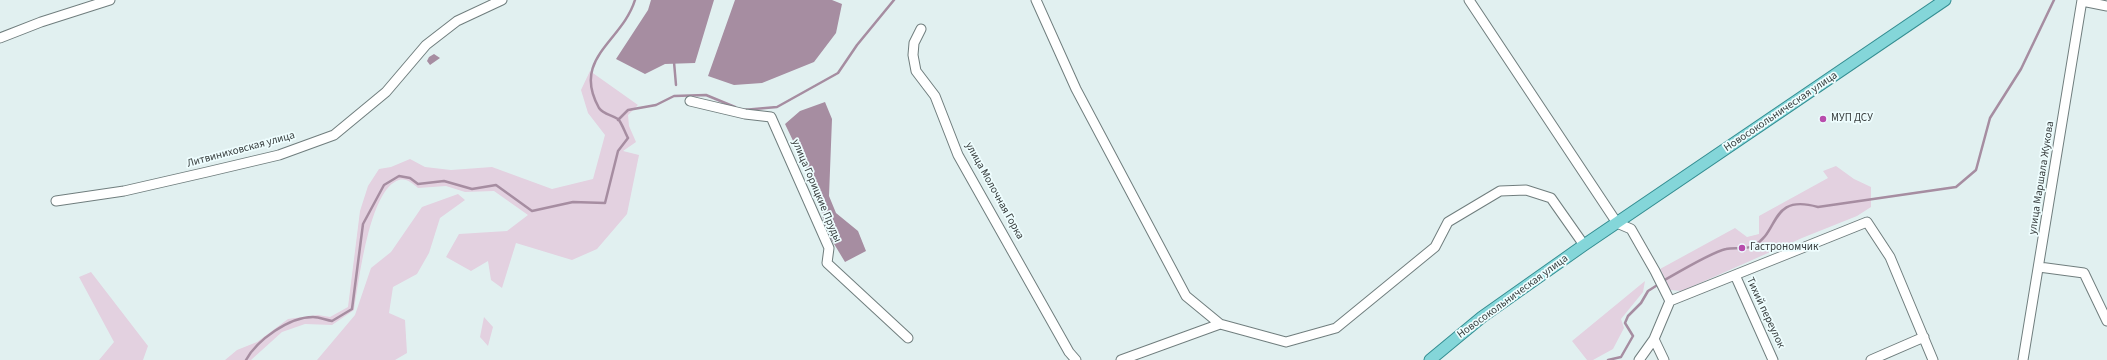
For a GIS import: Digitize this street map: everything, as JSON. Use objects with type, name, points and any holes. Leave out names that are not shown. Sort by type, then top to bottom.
[{"type":"main road","name":"Новосокольническая улица","points":[[1430,360],[1482,317],[1584,245],[1945,0]]},
{"type":"street","points":[[0,38],[41,22],[110,0]]},
{"type":"street","name":"Литвиниховская улица","points":[[56,201],[124,191],[279,155],[334,135],[386,92],[431,41],[457,20],[502,0]]},
{"type":"street","points":[[1036,0],[1076,89],[1186,296],[1220,324],[1286,342],[1336,328],[1435,247],[1448,222],[1500,191],[1526,190],[1551,198],[1584,245]]},
{"type":"street","points":[[1468,0],[1617,223],[1631,229],[1659,278],[1670,301]]},
{"type":"street","points":[[2082,0],[2107,6]]},
{"type":"street","name":"улица Маршала Жукова","points":[[2023,360],[2082,0]]},
{"type":"street","name":"улица Молочная Горка","points":[[922,29],[914,43],[912,55],[916,71],[935,96],[958,154],[1069,352],[1076,360]]},
{"type":"street","name":"улица Горицкие Пруды","points":[[690,101],[745,114],[771,117],[829,248],[827,263],[908,338]]},
{"type":"street","points":[[1639,360],[1654,339],[1670,301],[1866,222],[1890,257],[1934,360]]},
{"type":"street","points":[[2039,267],[2084,273],[2107,321]]},
{"type":"street","name":"Тихий переулок","points":[[1735,275],[1773,360]]},
{"type":"street","points":[[1121,360],[1220,324]]},
{"type":"street","points":[[1871,360],[1924,337]]},
{"type":"street","points":[[1654,339],[1664,360]]},
{"type":"shaded area","points":[[651,0],[714,0],[695,63],[665,64],[645,74],[616,59],[648,10]]},
{"type":"shaded area","points":[[735,0],[832,0],[842,4],[836,33],[814,62],[762,83],[734,85],[708,76]]},
{"type":"shaded area","points":[[434,54],[440,58],[430,65],[427,61],[429,57]]},
{"type":"shaded area","points":[[590,71],[638,105],[628,115],[629,126],[636,142],[623,151],[639,155],[627,214],[597,249],[572,260],[516,243],[502,288],[491,280],[488,261],[471,271],[446,257],[459,234],[507,231],[528,215],[494,191],[465,192],[446,186],[418,188],[412,183],[399,180],[389,187],[380,200],[373,218],[367,238],[354,310],[332,325],[305,324],[282,332],[251,360],[225,360],[237,350],[257,342],[288,319],[318,315],[330,317],[348,307],[360,211],[368,186],[379,169],[391,167],[410,159],[425,167],[451,170],[492,167],[552,189],[593,179],[605,135],[588,113],[581,90]]},
{"type":"shaded area","points":[[825,102],[832,119],[829,196],[836,213],[858,231],[866,251],[845,262],[825,229],[818,193],[785,124],[800,111]]},
{"type":"shaded area","points":[[1836,166],[1854,179],[1871,187],[1871,207],[1857,216],[1802,238],[1682,291],[1670,290],[1660,269],[1735,228],[1747,237],[1759,234],[1759,216],[1828,178],[1823,171]]},
{"type":"shaded area","points":[[458,194],[465,200],[440,218],[429,253],[417,274],[393,287],[389,313],[405,320],[407,353],[395,360],[317,360],[355,315],[371,268],[391,252],[422,207]]},
{"type":"shaded area","points":[[91,272],[148,346],[143,360],[99,360],[114,342],[79,277]]},
{"type":"shaded area","points":[[1645,281],[1643,292],[1621,319],[1624,328],[1613,349],[1593,360],[1587,360],[1572,341]]},
{"type":"shaded area","points":[[484,317],[493,327],[488,346],[480,337]]},
{"type":"waterway","points":[[246,360],[258,345],[284,325],[304,318],[313,317],[332,321],[352,309],[363,224],[384,185],[399,176],[410,178],[418,184],[444,181],[472,189],[496,185],[532,211],[573,202],[605,203],[618,151],[628,138],[618,119],[605,113],[599,108],[592,91],[591,76],[595,63],[602,51],[629,15],[635,0]]},
{"type":"waterway","points":[[743,110],[777,107],[838,73],[857,45],[894,0]]},
{"type":"waterway","points":[[1663,281],[1712,254],[1729,248],[1747,248],[1753,246],[1762,240],[1777,216],[1791,205],[1802,204],[1818,207],[1956,187],[1976,170],[1990,118],[2021,69],[2054,0]]},
{"type":"waterway","points":[[674,62],[676,85]]},
{"type":"waterway","points":[[618,120],[628,110],[656,105],[674,96],[706,95],[735,107]]},
{"type":"waterway","points":[[1608,360],[1621,357],[1633,336],[1625,323],[1628,316],[1641,303],[1648,291],[1659,284]]},
{"type":"place","name":"МУП ДСУ","points":[[1823,119]]},
{"type":"place","name":"Гастрономчик","points":[[1742,248]]}]
